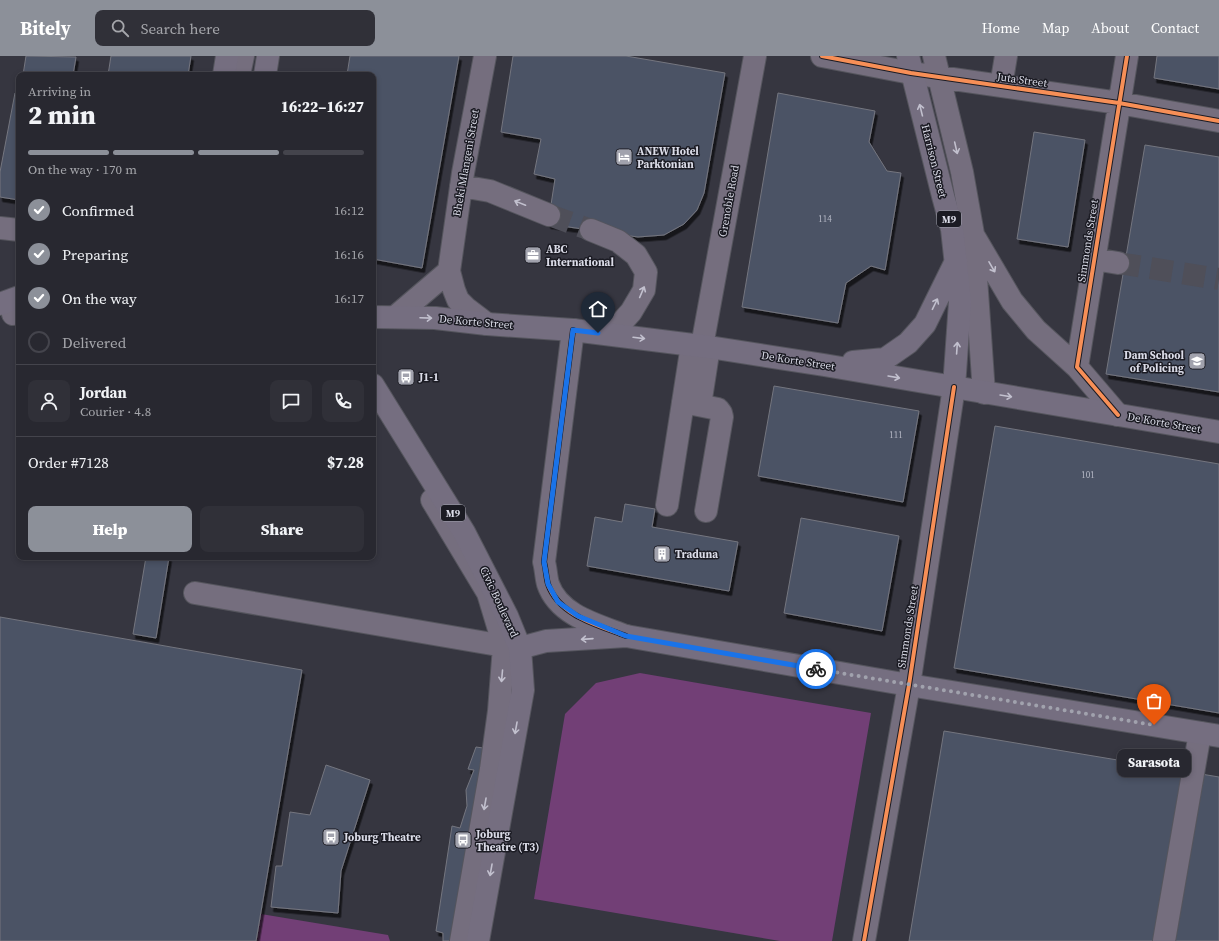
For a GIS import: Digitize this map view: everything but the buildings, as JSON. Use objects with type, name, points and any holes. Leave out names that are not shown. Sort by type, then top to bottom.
[{"type":"main road","points":[[224,72],[227,56]]},
{"type":"main road","points":[[266,72],[268,56]]},
{"type":"main road","name":"Harrison Street","points":[[910,65],[952,229],[960,302],[954,387]]},
{"type":"main road","points":[[824,365],[885,359],[908,343],[925,324],[956,261]]},
{"type":"main road","name":"De Korte Street","points":[[376,317],[435,318],[487,324],[573,330],[701,346],[824,365],[1219,432]]},
{"type":"main road","name":"Civic Boulevard","points":[[376,390],[464,532],[507,616],[512,647],[523,690],[478,941]]},
{"type":"main road","points":[[512,647],[546,641],[626,636],[909,685],[1209,734]]},
{"type":"street","points":[[240,72],[243,56]]},
{"type":"street","points":[[253,72],[256,56]]},
{"type":"street","name":"Bheki Mlangeni Street","points":[[485,56],[462,186],[449,271],[458,300],[487,324]]},
{"type":"street","name":"Grenoble Road","points":[[668,505],[692,403],[701,346],[755,56]]},
{"type":"street","name":"Juta Street","points":[[822,56],[910,65],[940,77],[1119,103],[1219,121]]},
{"type":"street","points":[[934,56],[962,172],[973,234],[984,393]]},
{"type":"street","points":[[1001,86],[1006,56]]},
{"type":"street","name":"Simmonds Street","points":[[1077,367],[1127,56]]},
{"type":"street","points":[[462,186],[490,191],[550,215]]},
{"type":"street","points":[[0,228],[16,230]]},
{"type":"street","points":[[591,230],[618,241],[636,255],[646,272],[644,290],[631,312],[610,334]]},
{"type":"street","points":[[973,234],[1012,301],[1036,330],[1077,367],[1118,415]]},
{"type":"street","points":[[1094,259],[1118,263]]},
{"type":"street","points":[[395,317],[449,271]]},
{"type":"street","points":[[573,330],[544,562],[548,584],[558,602],[578,616],[626,636]]},
{"type":"street","name":"Simmonds Street","points":[[864,941],[909,685],[954,387]]},
{"type":"street","points":[[692,403],[718,409],[722,417],[706,511]]},
{"type":"street","points":[[376,411],[417,475],[488,594],[512,647],[499,711],[491,769],[461,941]]},
{"type":"street","points":[[195,593],[512,647]]},
{"type":"street","points":[[1164,941],[1209,734]]},
{"type":"shaded area","points":[[640,673],[871,713],[832,941],[780,941],[534,899],[565,714],[596,683]]},
{"type":"shaded area","points":[[261,914],[388,935],[390,941],[257,941]]},
{"type":"tunnel","points":[[549,215],[591,230]]},
{"type":"tunnel","points":[[1118,263],[1219,279]]},
{"type":"cycle path","points":[[822,56],[911,73],[1119,103],[1219,121]]},
{"type":"cycle path","points":[[1118,415],[1077,367],[1127,56]]},
{"type":"cycle path","points":[[573,330],[544,562],[548,584],[553,595],[561,604],[570,612],[581,618],[626,636]]},
{"type":"cycle path","points":[[864,941],[909,685],[954,387]]},
{"type":"way so far","points":[[816,669],[1154,725]]},
{"type":"place","name":"ANEW Hotel Parktonian","points":[[624,157]]},
{"type":"place","name":"ABC International","points":[[533,255]]},
{"type":"place","name":"Dam School of Policing","points":[[1197,361]]},
{"type":"place","name":"J1-1","points":[[406,377]]},
{"type":"place","name":"Traduna","points":[[662,554]]},
{"type":"place","name":"Sarasota","points":[[1154,725]]},
{"type":"place","name":"Joburg Theatre","points":[[331,837]]},
{"type":"place","name":"Joburg Theatre (T3)","points":[[463,840]]},
{"type":"route","points":[[598,333],[573,330],[544,562],[548,584],[558,602],[578,616],[626,636],[816,669]]}]
